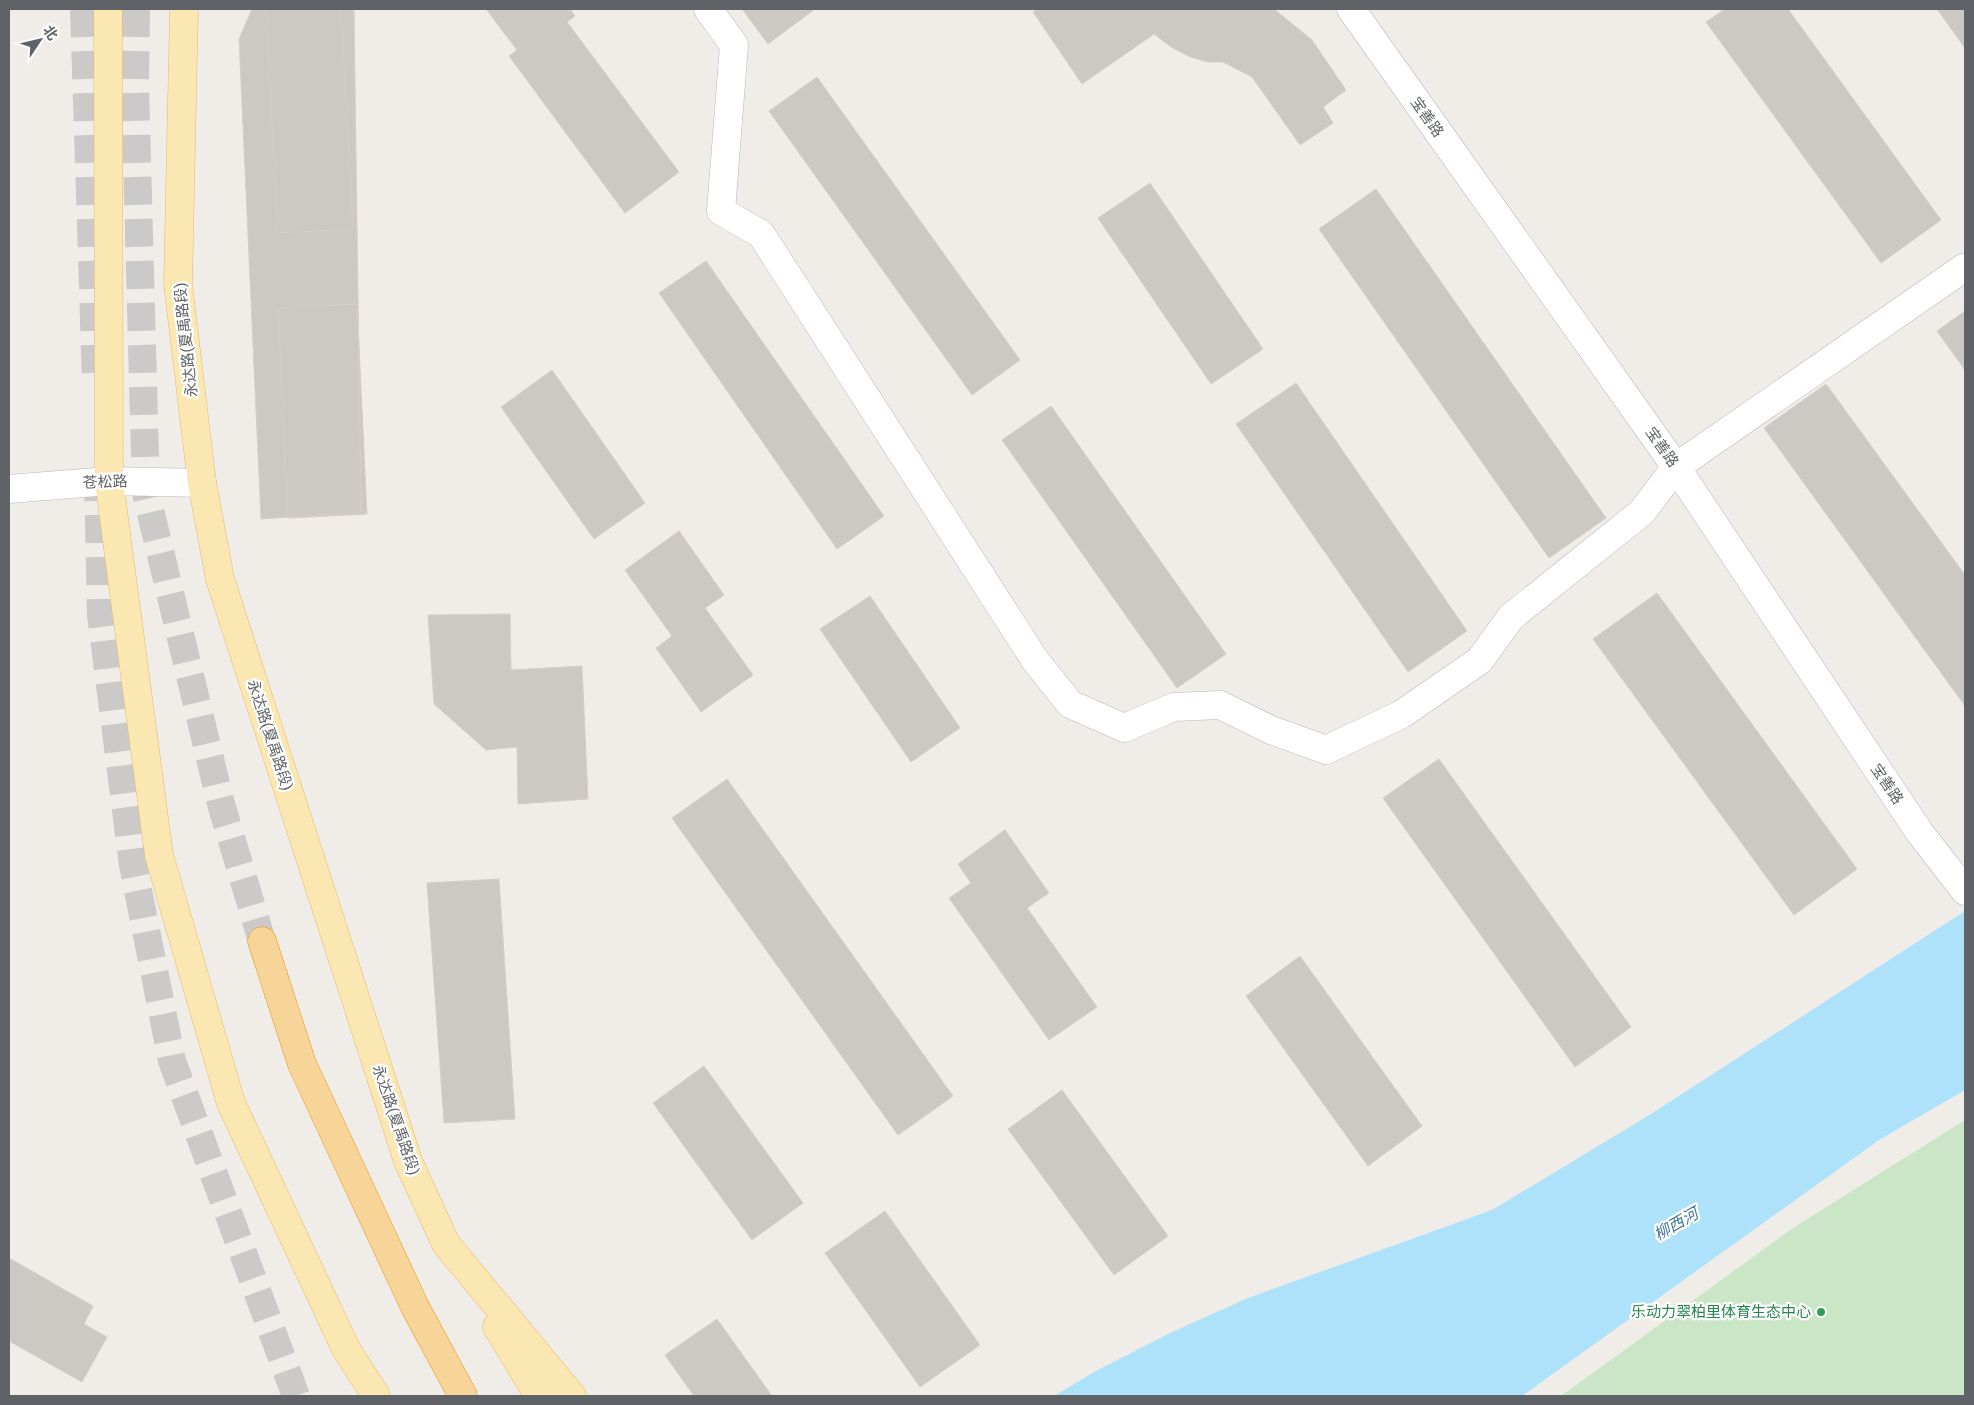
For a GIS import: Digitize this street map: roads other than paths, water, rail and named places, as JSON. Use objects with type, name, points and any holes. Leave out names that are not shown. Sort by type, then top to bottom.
[{"type":"highway","points":[[262,941],[302,1064],[414,1307],[462,1396]]},
{"type":"main road","points":[[108,9],[109,481],[159,855],[231,1103],[346,1349],[376,1396]]},
{"type":"main road","name":"永达路(夏禹路段)","points":[[184,9],[178,284],[202,483],[220,579],[408,1161],[446,1244],[572,1396]]},
{"type":"main road","points":[[446,1244],[539,1396]]},
{"type":"street","points":[[708,9],[734,45],[721,211],[761,234],[1035,660],[1070,704],[1124,728],[1174,707],[1220,706],[1271,730],[1326,750],[1402,714],[1480,660],[1511,617],[1642,512],[1676,467],[1965,267]]},
{"type":"street","name":"宝善路","points":[[1351,9],[1676,467],[1920,833],[1965,891]]},
{"type":"street","name":"苍松路","points":[[10,489],[109,481],[202,483]]},
{"type":"water","name":"柳西河","points":[[1965,911],[1965,1090],[1879,1140],[1522,1396],[1054,1396],[1094,1372],[1170,1333],[1248,1298],[1492,1210],[1651,1114]]},
{"type":"tunnel","points":[[84,9],[96,382]]},
{"type":"tunnel","points":[[136,9],[135,86],[146,493],[221,804],[262,941]]},
{"type":"tunnel","points":[[98,473],[101,615],[133,865],[172,1061],[296,1396]]},
{"type":"place","name":"乐动力翠柏里体育生态中心","points":[[1821,1312]]}]
